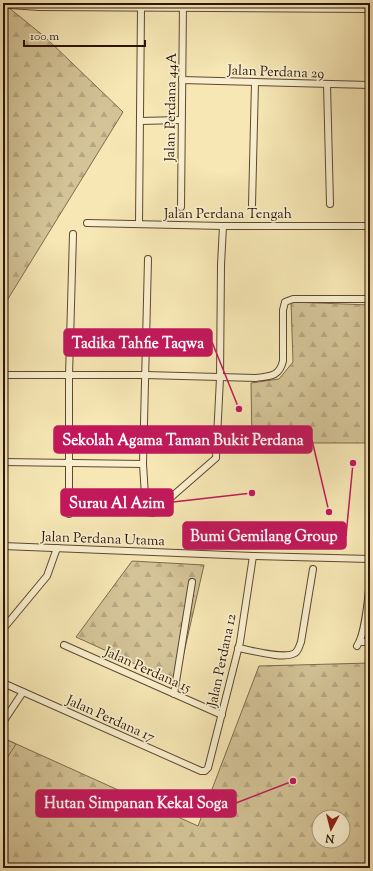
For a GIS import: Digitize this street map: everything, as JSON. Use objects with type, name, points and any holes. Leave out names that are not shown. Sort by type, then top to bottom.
[{"type":"street","points":[[6,3],[10,5],[39,7],[108,5],[141,7],[183,5],[326,6],[370,10]]},
{"type":"street","name":"Jalan Perdana 44A","points":[[180,207],[183,5]]},
{"type":"street","points":[[139,224],[141,7]]},
{"type":"street","name":"Jalan Perdana 29","points":[[182,80],[370,85]]},
{"type":"street","points":[[252,205],[255,82]]},
{"type":"street","points":[[327,84],[330,204]]},
{"type":"street","points":[[140,121],[181,120]]},
{"type":"street","name":"Jalan Perdana Tengah","points":[[87,223],[223,226],[370,226]]},
{"type":"street","points":[[148,260],[143,464],[146,512],[153,513],[216,458],[220,378],[221,265],[223,226]]},
{"type":"street","points":[[69,514],[69,376],[73,234]]},
{"type":"street","points":[[3,375],[145,375],[256,378],[276,374],[281,368],[283,361],[283,310],[285,302],[289,299],[370,300]]},
{"type":"street","points":[[3,462],[143,464]]},
{"type":"street","name":"Jalan Perdana Utama","points":[[3,546],[370,559]]},
{"type":"street","points":[[3,629],[47,576],[57,548]]},
{"type":"street","name":"Jalan Perdana 12","points":[[208,768],[238,648],[253,556]]},
{"type":"street","points":[[238,648],[286,656],[294,653],[299,648],[314,569]]},
{"type":"street","points":[[370,580],[366,613],[359,644],[370,642]]},
{"type":"street","points":[[174,694],[192,582]]},
{"type":"street","name":"Jalan Perdana 15","points":[[64,645],[222,715]]},
{"type":"street","name":"Jalan Perdana 17","points":[[3,683],[201,771],[205,771],[208,768]]},
{"type":"street","points":[[3,722],[23,692]]},
{"type":"green space","points":[[3,3],[45,37],[123,112],[3,307]]},
{"type":"green space","points":[[291,302],[370,305],[370,421],[366,422],[370,443],[252,442],[251,383],[279,379],[293,362]]},
{"type":"green space","points":[[132,561],[204,565],[177,683],[76,637]]},
{"type":"green space","points":[[370,663],[370,868],[3,868],[3,738],[198,826],[259,666]]},
{"type":"green space","points":[[3,738],[16,744],[3,764]]},
{"type":"place","name":"Tadika Tahfie Taqwa","points":[[239,409]]},
{"type":"place","name":"Bumi Gemilang Group","points":[[353,463]]},
{"type":"place","name":"Surau Al Azim","points":[[252,493]]},
{"type":"place","name":"Sekolah Agama Taman Bukit Perdana","points":[[329,512]]},
{"type":"place","name":"Hutan Simpanan Kekal Soga","points":[[293,781]]}]
